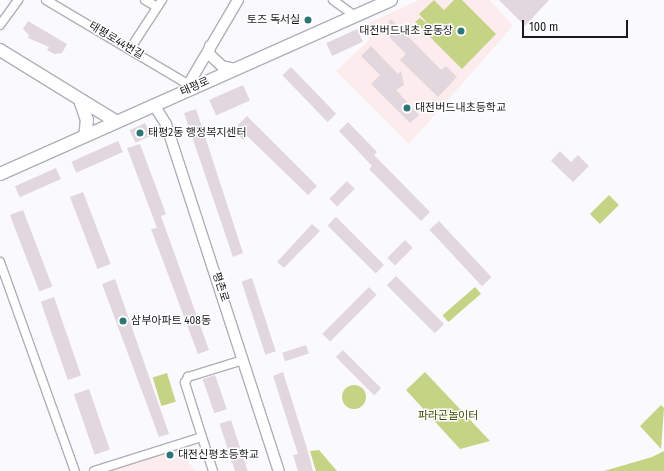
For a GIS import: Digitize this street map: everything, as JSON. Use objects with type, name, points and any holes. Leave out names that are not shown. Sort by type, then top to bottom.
[{"type":"main road","name":"태평로","points":[[0,174],[154,105],[185,87],[235,69],[391,0]]},
{"type":"main road","points":[[0,50],[117,122]]},
{"type":"main road","points":[[80,100],[88,120],[85,136]]},
{"type":"street","points":[[0,26],[18,0]]},
{"type":"street","name":"태평로44번길","points":[[46,0],[130,49],[185,87]]},
{"type":"street","points":[[130,49],[159,4],[145,0]]},
{"type":"street","points":[[185,87],[238,0]]},
{"type":"street","points":[[333,0],[355,16]]},
{"type":"street","points":[[210,45],[209,54],[222,66],[235,69]]},
{"type":"street","name":"평촌로","points":[[154,105],[166,124],[279,471]]},
{"type":"street","points":[[0,262],[75,471]]},
{"type":"street","points":[[213,471],[184,383],[188,377],[244,360]]},
{"type":"street","points":[[94,471],[202,437]]},
{"type":"shaded area","name":"대전버드내초등학교","points":[[419,0],[490,0],[513,26],[409,144],[336,71],[369,40],[362,26]]},
{"type":"shaded area","name":"대전신평초등학교","points":[[177,449],[196,471],[108,471]]},
{"type":"green space","name":"대전버드내초 운동장","points":[[434,0],[444,10],[454,0],[462,0],[496,34],[462,69],[415,22],[420,18],[429,25],[419,14]]},
{"type":"green space","points":[[609,195],[619,205],[600,224],[590,214]]},
{"type":"green space","points":[[475,287],[481,294],[448,322],[443,315]]},
{"type":"green space","name":"파라곤놀이터","points":[[425,372],[490,441],[460,449],[406,390]]},
{"type":"green space","points":[[167,373],[176,402],[161,406],[153,377]]},
{"type":"green space","points":[[354,385],[362,389],[366,397],[362,405],[354,409],[346,405],[342,397],[346,389]]},
{"type":"green space","points":[[661,405],[664,408],[661,449],[640,426]]},
{"type":"green space","points":[[319,450],[337,471],[316,471],[310,451]]},
{"type":"green space","points":[[664,451],[664,471],[604,471],[652,457]]},
{"type":"building","points":[[499,0],[549,0],[525,26]]},
{"type":"building","points":[[391,19],[441,70],[446,66],[457,77],[438,97],[400,60],[406,54],[384,32],[378,35]]},
{"type":"building","points":[[28,21],[67,44],[62,53],[54,54],[47,50],[49,47],[28,38],[29,35],[23,29]]},
{"type":"building","points":[[357,29],[363,42],[332,56],[326,43]]},
{"type":"building","points":[[371,46],[398,74],[401,71],[404,85],[396,90],[419,115],[410,123],[371,84],[380,75],[361,56]]},
{"type":"building","points":[[291,67],[336,114],[328,122],[282,75]]},
{"type":"building","points":[[243,85],[250,101],[216,116],[209,100]]},
{"type":"building","points":[[196,109],[243,253],[233,257],[184,113]]},
{"type":"building","points":[[247,116],[317,186],[308,195],[247,136],[243,140],[233,130]]},
{"type":"building","points":[[348,122],[377,152],[374,155],[430,212],[421,221],[369,169],[372,166],[339,131]]},
{"type":"building","name":"태평2동 행정복지센터","points":[[145,123],[151,136],[136,143],[130,130]]},
{"type":"building","points":[[118,141],[123,152],[76,173],[71,162]]},
{"type":"building","points":[[140,144],[166,214],[161,216],[209,350],[198,354],[151,229],[157,228],[127,148]]},
{"type":"building","points":[[560,151],[571,162],[578,155],[589,166],[573,182],[551,161]]},
{"type":"building","points":[[56,168],[61,179],[20,197],[15,186]]},
{"type":"building","points":[[347,181],[355,189],[337,206],[329,199]]},
{"type":"building","points":[[83,192],[111,264],[98,269],[70,197]]},
{"type":"building","points":[[23,210],[52,287],[39,292],[10,215]]},
{"type":"building","points":[[336,217],[384,265],[376,274],[328,225]]},
{"type":"building","points":[[439,221],[492,277],[482,286],[429,230]]},
{"type":"building","points":[[312,224],[320,231],[284,268],[277,262]]},
{"type":"building","points":[[405,240],[413,248],[395,265],[387,258]]},
{"type":"building","points":[[396,276],[444,324],[435,333],[387,285]]},
{"type":"building","points":[[252,278],[276,351],[265,355],[242,281]]},
{"type":"building","points":[[115,279],[169,434],[159,437],[102,284]]},
{"type":"building","points":[[369,287],[377,295],[330,341],[322,334]]},
{"type":"building","points":[[54,297],[81,375],[68,380],[41,302]]},
{"type":"building","points":[[306,345],[309,354],[285,361],[282,353]]},
{"type":"building","points":[[343,350],[381,388],[374,395],[336,357]]},
{"type":"building","points":[[283,372],[313,471],[298,471],[293,455],[298,454],[273,376]]},
{"type":"building","points":[[215,375],[227,409],[214,413],[203,379]]},
{"type":"building","points":[[89,389],[110,450],[95,455],[74,394]]},
{"type":"building","points":[[231,420],[248,471],[235,471],[220,424]]},
{"type":"place","name":"토즈 독서실","points":[[308,20]]},
{"type":"place","name":"대전버드내초 운동장","points":[[461,31]]},
{"type":"place","name":"대전버드내초등학교","points":[[407,108]]},
{"type":"place","name":"태평2동 행정복지센터","points":[[140,133]]},
{"type":"place","name":"삼부아파트 408동","points":[[123,321]]},
{"type":"place","name":"대전신평초등학교","points":[[170,455]]}]
